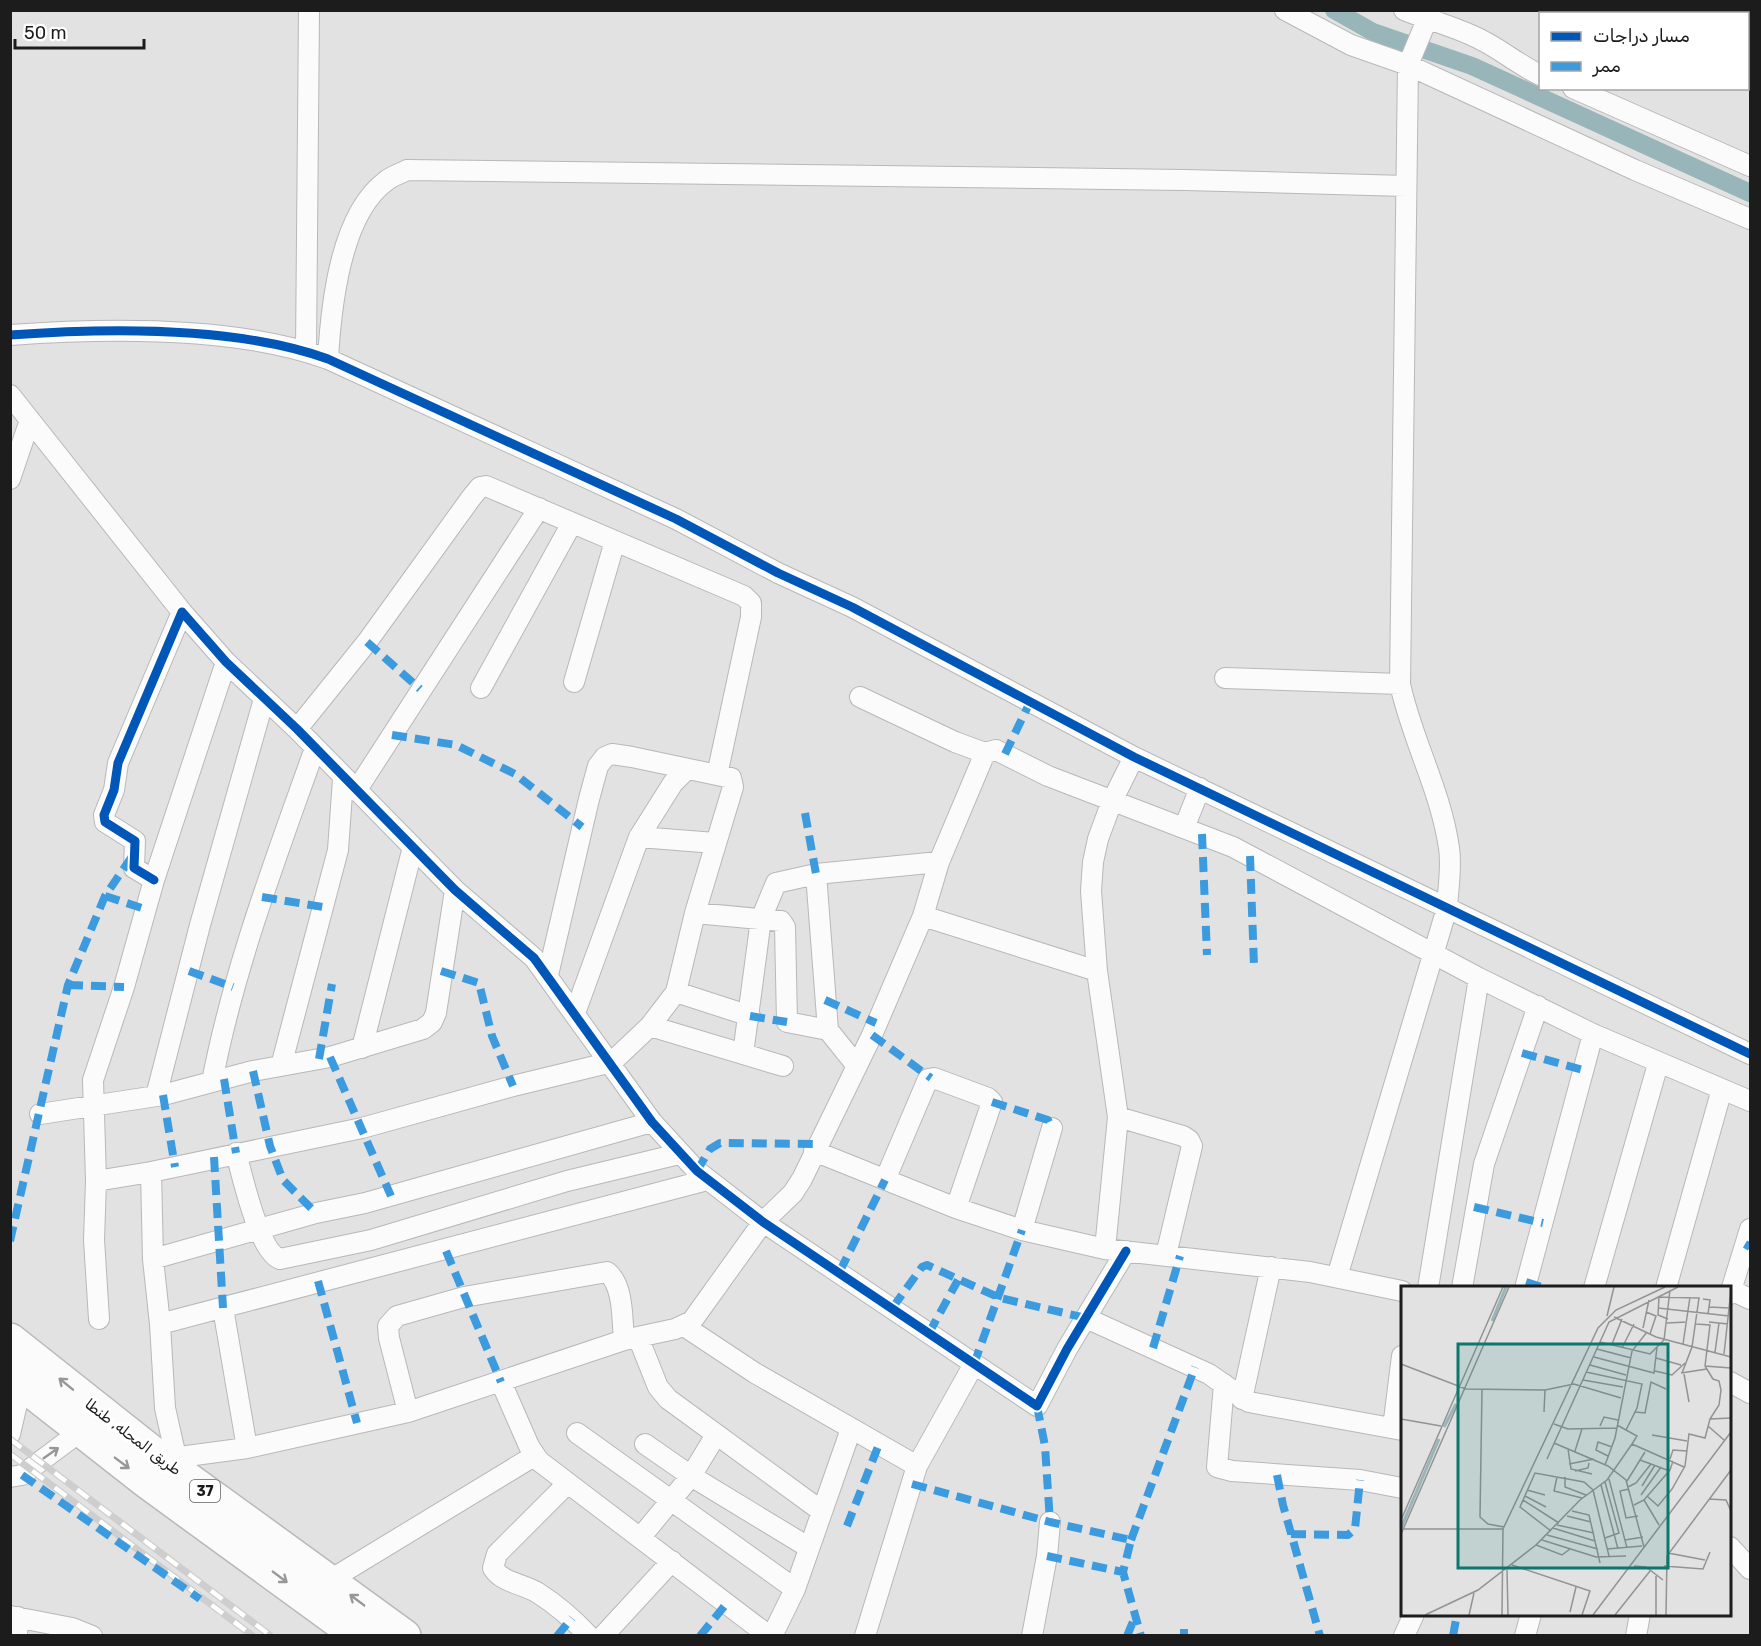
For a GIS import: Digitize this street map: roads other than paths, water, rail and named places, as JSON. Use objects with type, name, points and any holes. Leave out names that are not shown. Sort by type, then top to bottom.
[{"type":"highway","name":"طريق المحله, طنطا","points":[[10,1340],[359,1635]]},
{"type":"highway","name":"طريق المحله, طنطا","points":[[16,1378],[81,1431],[163,1467],[330,1580],[404,1635]]},
{"type":"street","points":[[306,351],[309,10]]},
{"type":"street","points":[[1286,10],[1351,45],[1410,60],[1635,170],[1750,219]]},
{"type":"street","points":[[1404,10],[1470,34],[1491,45],[1519,66],[1539,75]]},
{"type":"street","points":[[1337,1277],[1447,908],[1449,851],[1444,818],[1406,711],[1400,684],[1406,186],[1410,60],[1427,20]]},
{"type":"street","points":[[1577,90],[1750,166]]},
{"type":"street","points":[[328,359],[337,272],[350,236],[372,195],[386,181],[407,170],[1185,180],[1406,186]]},
{"type":"street","points":[[10,335],[143,332],[189,335],[271,343],[328,359],[676,519],[778,573],[852,607],[1134,757],[1750,1054]]},
{"type":"street","points":[[10,395],[182,612],[226,662],[297,729],[455,890],[521,945],[548,975],[612,1062],[652,1122],[679,1154],[707,1180],[763,1222],[840,1271],[1037,1406],[1126,1251]]},
{"type":"street","points":[[10,479],[30,420]]},
{"type":"street","points":[[297,729],[367,642],[480,487],[489,486],[749,599],[751,617],[717,775]]},
{"type":"street","points":[[281,1066],[338,850],[350,785],[539,508]]},
{"type":"street","points":[[481,688],[572,523]]},
{"type":"street","points":[[574,682],[615,541]]},
{"type":"street","points":[[154,880],[134,868],[135,841],[105,822],[104,816],[114,790],[118,763],[182,612]]},
{"type":"street","points":[[99,1319],[94,1240],[96,1181],[93,1080],[124,987],[154,880],[226,662]]},
{"type":"street","points":[[1225,678],[1400,684]]},
{"type":"street","points":[[860,697],[955,742],[985,753],[996,750],[1048,776],[1233,847],[1300,880],[1479,978],[1658,1064],[1750,1101]]},
{"type":"street","points":[[156,1096],[200,926],[264,699]]},
{"type":"street","points":[[212,1082],[233,987],[261,897],[315,748]]},
{"type":"street","points":[[151,1172],[153,1259],[166,1420],[163,1467],[408,1412],[631,1339],[684,1326],[696,1315],[763,1222],[793,1193],[857,1066],[923,916],[939,862],[985,753]]},
{"type":"street","points":[[96,1181],[151,1172],[362,1128],[513,1086],[612,1062],[650,1026],[676,992],[694,913],[733,786],[731,778],[612,754],[605,757],[598,766],[548,975]]},
{"type":"street","points":[[1105,1249],[1118,1117],[1097,972],[1091,891],[1093,862],[1098,839],[1112,801],[1134,757]]},
{"type":"street","points":[[575,1013],[639,837],[668,789],[687,769]]},
{"type":"street","points":[[1184,828],[1200,789]]},
{"type":"street","points":[[639,837],[715,843]]},
{"type":"street","points":[[362,1047],[413,848]]},
{"type":"street","points":[[743,1054],[750,1016],[761,919],[776,883],[816,874],[939,862]]},
{"type":"street","points":[[816,874],[828,1030],[857,1066]]},
{"type":"street","points":[[40,1114],[156,1096],[362,1047],[423,1029],[432,1022],[436,1013],[455,890]]},
{"type":"street","points":[[694,913],[782,921],[785,927],[787,1022],[828,1030]]},
{"type":"street","points":[[923,916],[1097,972]]},
{"type":"street","points":[[1428,1286],[1479,978]]},
{"type":"street","points":[[676,992],[750,1016]]},
{"type":"street","points":[[1462,1286],[1484,1164],[1538,1006]]},
{"type":"street","points":[[650,1026],[783,1066]]},
{"type":"street","points":[[1525,1286],[1593,1034]]},
{"type":"street","points":[[1594,1286],[1658,1064]]},
{"type":"street","points":[[885,1180],[928,1079],[934,1078],[988,1098],[992,1102],[956,1208]]},
{"type":"street","points":[[1666,1286],[1722,1089]]},
{"type":"street","points":[[1118,1117],[1183,1136],[1192,1146],[1166,1255]]},
{"type":"street","points":[[153,1259],[316,1213],[365,1203],[652,1122]]},
{"type":"street","points":[[1022,1230],[1052,1128]]},
{"type":"street","points":[[814,1151],[956,1208],[1022,1230],[1105,1249],[1271,1267],[1337,1277],[1401,1291]]},
{"type":"street","points":[[236,1153],[251,1210],[271,1254],[285,1259],[371,1240],[567,1181],[679,1154]]},
{"type":"street","points":[[160,1324],[318,1281],[446,1251],[707,1180]]},
{"type":"street","points":[[1731,1289],[1750,1229]]},
{"type":"street","points":[[1242,1399],[1271,1267]]},
{"type":"street","points":[[408,1412],[389,1338],[388,1326],[397,1316],[464,1297],[607,1272],[613,1277],[618,1290],[631,1339],[658,1388],[680,1410],[820,1510]]},
{"type":"street","points":[[1731,1292],[1750,1299]]},
{"type":"street","points":[[223,1308],[247,1448]]},
{"type":"street","points":[[1086,1318],[1185,1362],[1224,1384],[1242,1399],[1257,1405],[1398,1429],[1401,1374]]},
{"type":"street","points":[[684,1326],[754,1373],[917,1466]]},
{"type":"street","points":[[865,1635],[917,1466],[974,1364]]},
{"type":"street","points":[[10,1434],[16,1378]]},
{"type":"street","points":[[501,1382],[534,1456],[567,1484],[770,1635],[795,1589],[820,1510],[851,1429]]},
{"type":"street","points":[[1731,1383],[1750,1393]]},
{"type":"street","points":[[1224,1384],[1217,1467],[1232,1471],[1360,1480],[1401,1488]]},
{"type":"street","points":[[10,1477],[22,1475],[81,1431]]},
{"type":"street","points":[[577,1432],[616,1463],[672,1499],[795,1589]]},
{"type":"street","points":[[640,1538],[690,1476],[716,1435]]},
{"type":"street","points":[[645,1444],[690,1476],[808,1547]]},
{"type":"street","points":[[330,1580],[534,1456]]},
{"type":"street","points":[[567,1484],[497,1554],[493,1568],[497,1575],[537,1592],[572,1618],[589,1635]]},
{"type":"street","points":[[1032,1635],[1047,1556],[1050,1522]]},
{"type":"street","points":[[603,1635],[672,1561]]},
{"type":"street","points":[[1404,1635],[1413,1616]]},
{"type":"street","points":[[1525,1635],[1530,1616]]},
{"type":"street","points":[[1636,1635],[1640,1616]]},
{"type":"street","points":[[15,1623],[92,1635]]},
{"type":"waterway","points":[[1334,10],[1373,32],[1472,66],[1750,193]]},
{"type":"railway","points":[[10,1439],[271,1636]]},
{"type":"railway","points":[[10,1454],[253,1636]]}]
